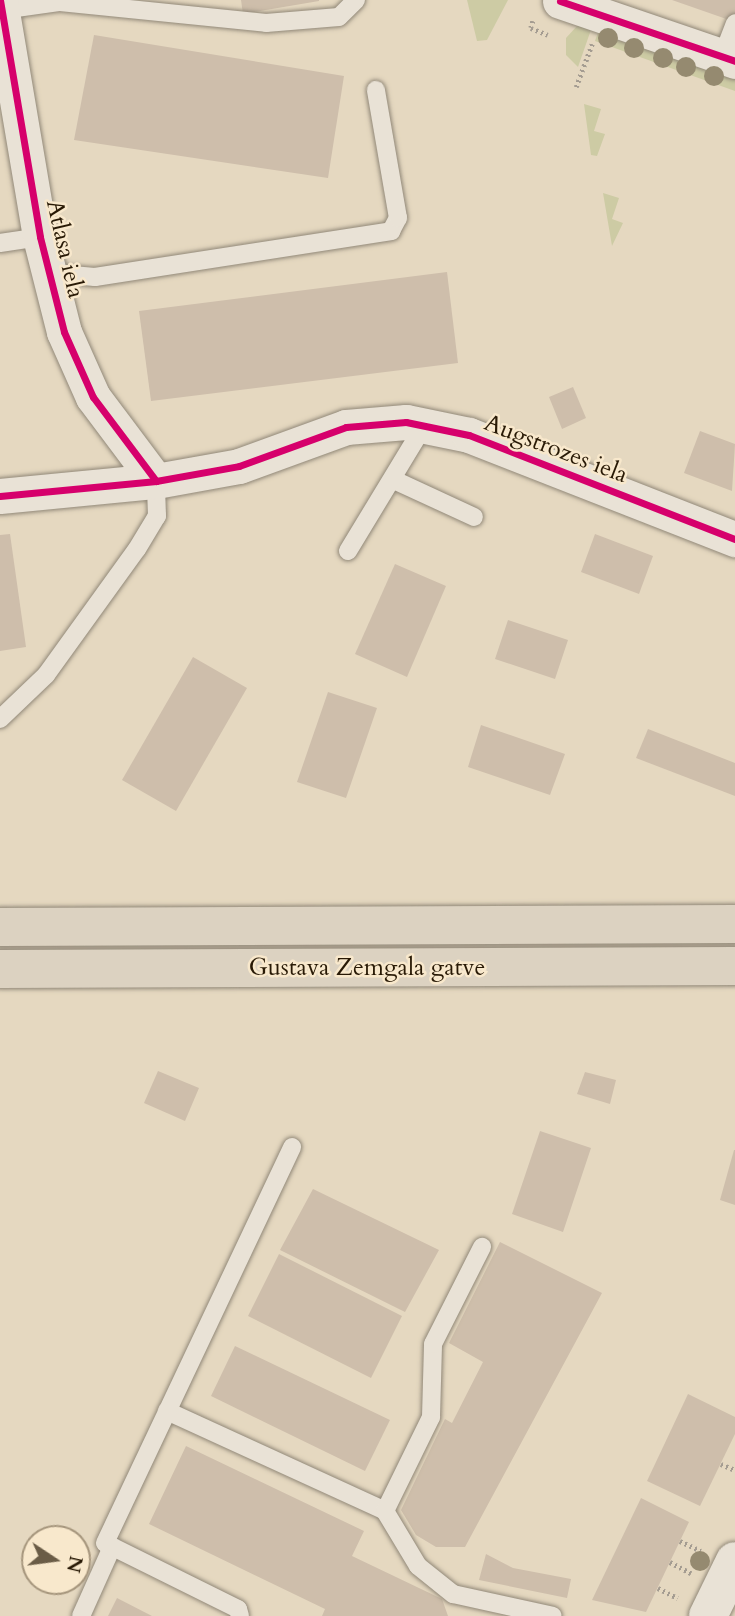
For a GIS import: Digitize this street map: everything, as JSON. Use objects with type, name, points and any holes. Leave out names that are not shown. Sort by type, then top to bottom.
[{"type":"main road","points":[[629,925],[735,913]]},
{"type":"main road","name":"Gustava Zemgala gatve","points":[[0,927],[735,924]]},
{"type":"main road","name":"Gustava Zemgala gatve","points":[[0,969],[735,966]]},
{"type":"main road","points":[[624,967],[735,976]]},
{"type":"street","points":[[560,0],[728,59]]},
{"type":"street","name":"Atlasa iela","points":[[1,5],[40,237],[64,332],[93,397],[156,481]]},
{"type":"street","name":"Augstrozes iela","points":[[0,496],[156,481],[239,466],[346,427],[425,424],[469,435],[735,539]]},
{"type":"street","points":[[708,1616],[735,1561]]},
{"type":"lane","points":[[1,5],[60,2],[279,23],[340,18],[356,0]]},
{"type":"lane","points":[[728,59],[735,23]]},
{"type":"lane","points":[[49,273],[95,277],[391,231],[398,218],[376,90]]},
{"type":"lane","points":[[0,243],[40,237]]},
{"type":"lane","points":[[348,551],[394,480],[425,424]]},
{"type":"lane","points":[[394,480],[474,517]]},
{"type":"lane","points":[[0,719],[46,675],[137,549],[157,516],[156,481]]},
{"type":"lane","points":[[240,1616],[238,1609],[105,1543],[292,1147]]},
{"type":"lane","points":[[384,1511],[431,1417],[433,1343],[482,1247]]},
{"type":"lane","points":[[167,1411],[384,1511],[418,1566],[453,1594],[553,1616]]},
{"type":"lane","points":[[81,1616],[112,1547]]},
{"type":"path","points":[[721,1464],[735,1470]]},
{"type":"shaded area","points":[[467,0],[508,0],[487,40],[477,41]]},
{"type":"shaded area","points":[[593,24],[578,67],[566,55],[566,38],[577,26]]},
{"type":"shaded area","points":[[600,27],[735,74],[735,91],[595,41]]},
{"type":"shaded area","points":[[584,104],[601,109],[594,131],[605,134],[597,156],[591,155]]},
{"type":"shaded area","points":[[603,193],[619,198],[612,219],[623,223],[612,246]]},
{"type":"building","points":[[241,0],[319,0],[319,1],[243,14]]},
{"type":"building","points":[[672,0],[735,0],[735,22]]},
{"type":"building","points":[[94,35],[344,76],[328,178],[74,140]]},
{"type":"building","points":[[447,272],[458,363],[151,401],[139,311]]},
{"type":"building","points":[[573,387],[586,418],[562,429],[549,397]]},
{"type":"building","points":[[700,431],[735,444],[732,491],[684,473]]},
{"type":"building","points":[[10,534],[26,647],[0,651],[0,535]]},
{"type":"building","points":[[595,534],[653,556],[639,594],[581,572]]},
{"type":"building","points":[[395,564],[446,586],[407,677],[355,654]]},
{"type":"building","points":[[508,620],[568,640],[555,679],[495,659]]},
{"type":"building","points":[[193,657],[247,688],[176,811],[122,780]]},
{"type":"building","points":[[328,692],[377,708],[346,798],[297,782]]},
{"type":"building","points":[[481,725],[565,754],[550,795],[468,767]]},
{"type":"building","points":[[648,729],[735,763],[735,796],[636,758]]},
{"type":"building","points":[[158,1071],[199,1088],[185,1121],[144,1103]]},
{"type":"building","points":[[585,1072],[616,1080],[610,1104],[577,1094]]},
{"type":"building","points":[[540,1131],[591,1148],[563,1232],[512,1214]]},
{"type":"building","points":[[735,1150],[735,1205],[720,1200]]},
{"type":"building","points":[[313,1189],[439,1250],[405,1312],[280,1250]]},
{"type":"building","points":[[500,1242],[602,1293],[465,1547],[436,1547],[416,1535],[401,1510],[445,1419],[452,1423],[483,1362],[449,1343]]},
{"type":"building","points":[[279,1254],[402,1316],[371,1378],[248,1316]]},
{"type":"building","points":[[235,1346],[390,1420],[365,1471],[211,1396]]},
{"type":"building","points":[[688,1394],[735,1417],[735,1434],[700,1506],[647,1481]]},
{"type":"building","points":[[186,1446],[364,1531],[352,1556],[442,1599],[448,1616],[322,1616],[325,1609],[149,1524]]},
{"type":"building","points":[[641,1498],[689,1522],[646,1612],[592,1600]]},
{"type":"building","points":[[486,1554],[513,1568],[571,1579],[567,1598],[479,1580]]},
{"type":"building","points":[[117,1598],[152,1616],[108,1616]]},
{"type":"cycle path","points":[[0,0],[40,237],[64,332],[93,397],[156,481]]},
{"type":"cycle path","points":[[560,1],[735,61]]},
{"type":"cycle path","points":[[0,496],[156,481],[239,466],[346,427],[406,422],[469,435],[735,539]]}]
